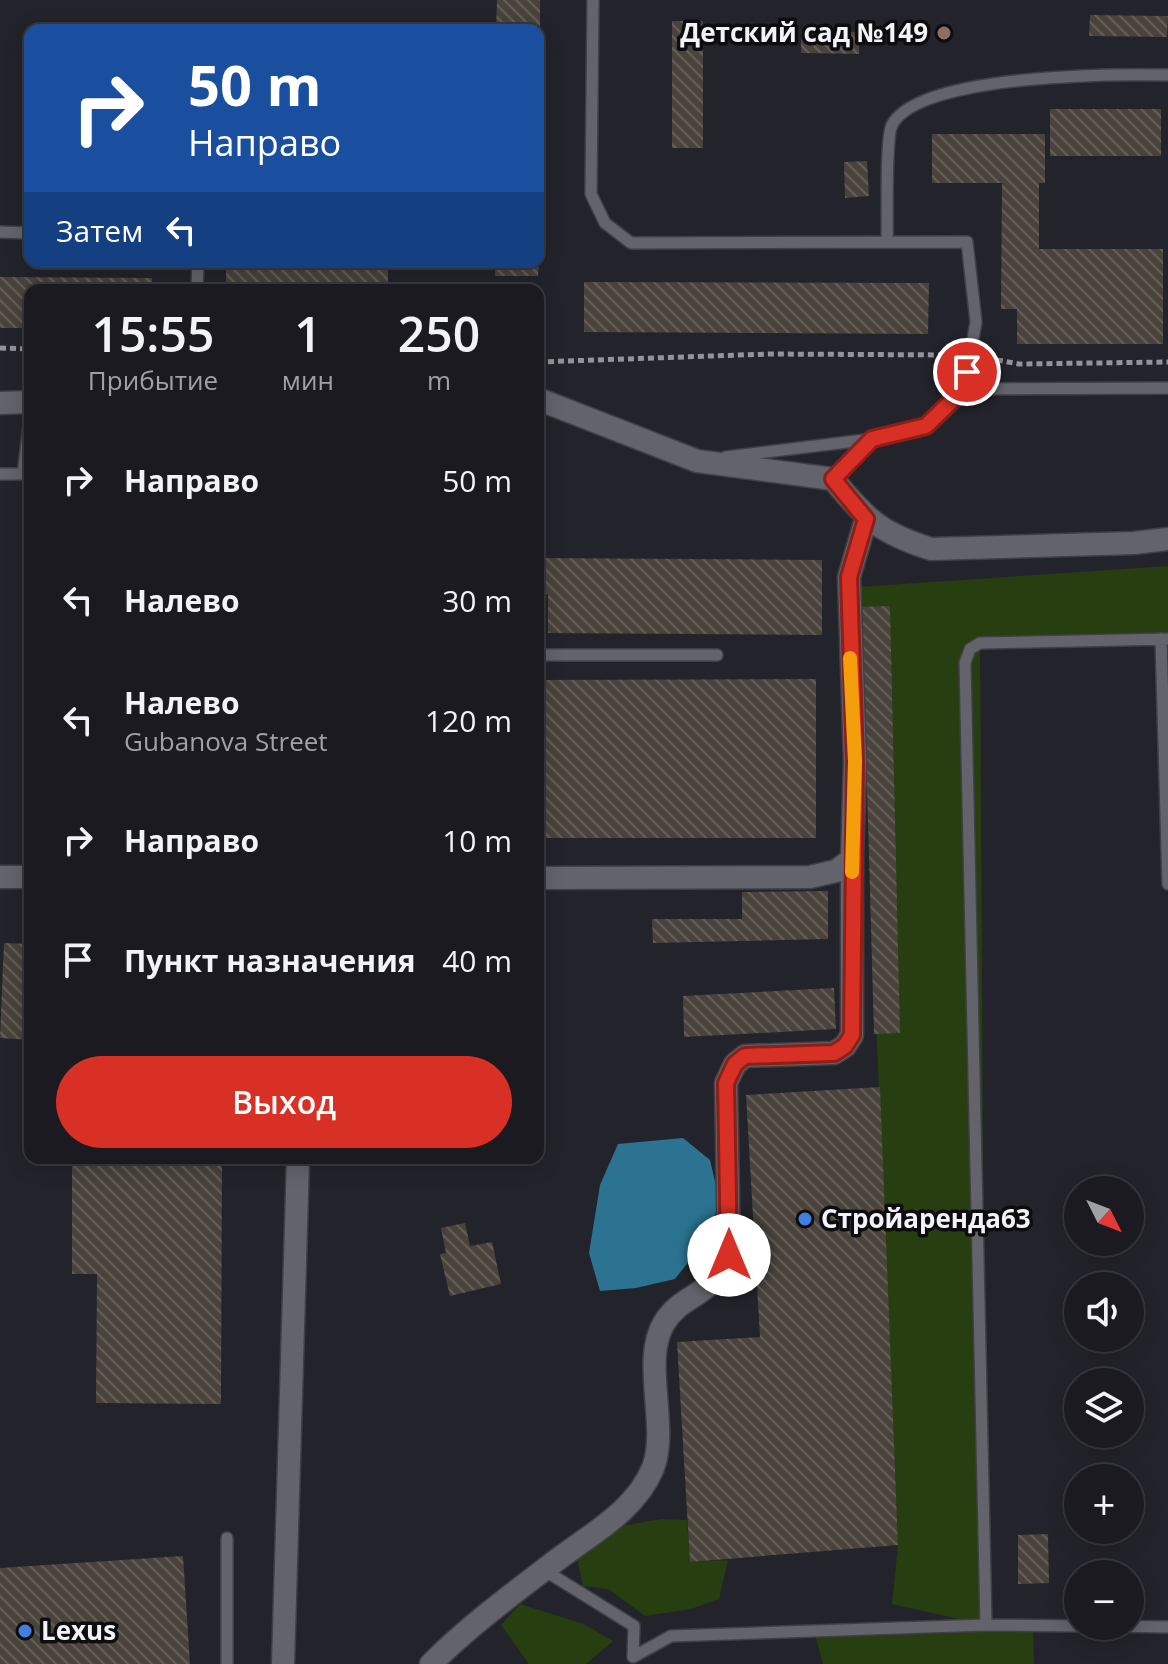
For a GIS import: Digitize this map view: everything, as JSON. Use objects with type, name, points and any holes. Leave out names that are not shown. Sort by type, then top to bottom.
[{"type":"street","points":[[544,401],[697,461],[833,479],[866,519],[899,539],[931,549],[1134,543],[1168,539]]},
{"type":"street","points":[[0,403],[24,402]]},
{"type":"street","points":[[431,1664],[544,1569],[633,1502],[655,1464],[657,1343],[660,1333],[664,1323],[678,1308],[710,1288],[722,1273],[729,1255],[726,1083],[735,1064],[745,1056],[834,1053],[845,1046],[852,1035],[855,761],[849,577],[866,519]]},
{"type":"street","points":[[544,878],[810,877],[836,871],[852,859]]},
{"type":"street","points":[[0,877],[24,877]]},
{"type":"street","points":[[283,1664],[298,1164]]},
{"type":"lane","points":[[593,0],[591,194],[605,223],[631,243],[967,242],[976,322],[964,389],[926,426],[872,439],[697,461]]},
{"type":"lane","points":[[887,241],[891,127],[904,109],[926,98],[1021,80],[1105,74],[1168,75]]},
{"type":"lane","points":[[0,232],[24,233]]},
{"type":"lane","points":[[964,389],[1168,388]]},
{"type":"lane","points":[[833,479],[872,439]]},
{"type":"lane","points":[[0,474],[24,474]]},
{"type":"lane","points":[[986,1625],[965,663],[970,649],[980,643],[1165,639],[1168,884]]},
{"type":"lane","points":[[544,655],[717,655]]},
{"type":"lane","points":[[227,1538],[227,1664]]},
{"type":"lane","points":[[544,1569],[634,1626],[631,1662]]},
{"type":"lane","points":[[631,1662],[671,1636],[986,1625],[1064,1626]]},
{"type":"lane","points":[[1144,1627],[1168,1627]]},
{"type":"path","points":[[0,348],[24,349]]},
{"type":"path","points":[[544,362],[769,354],[969,355],[1019,364],[1168,362]]},
{"type":"green space","points":[[1168,566],[1168,636],[980,644],[986,1624],[1033,1625],[1034,1664],[823,1664],[814,1631],[981,1624],[892,1604],[898,1545],[858,587]]},
{"type":"green space","points":[[661,1519],[687,1520],[690,1562],[728,1560],[719,1599],[691,1609],[645,1616],[608,1589],[583,1586],[577,1559],[593,1531]]},
{"type":"green space","points":[[520,1604],[584,1624],[613,1641],[586,1664],[529,1664],[501,1625]]},
{"type":"water","points":[[683,1138],[710,1160],[720,1203],[702,1245],[675,1279],[636,1288],[600,1291],[589,1253],[600,1185],[618,1144]]},
{"type":"building","points":[[497,0],[540,0],[540,24],[496,24]]},
{"type":"building","points":[[1090,15],[1168,16],[1167,37],[1089,36]]},
{"type":"building","points":[[672,21],[703,21],[703,148],[672,148]]},
{"type":"building","points":[[801,31],[859,32],[859,54],[801,53]]},
{"type":"building","points":[[1050,109],[1161,109],[1161,156],[1050,156]]},
{"type":"building","points":[[932,134],[1045,134],[1045,183],[1039,183],[1039,249],[1163,249],[1163,344],[1017,344],[1017,309],[1001,309],[1002,183],[932,183]]},
{"type":"building","points":[[867,161],[869,196],[845,198],[844,162]]},
{"type":"building","points":[[226,268],[388,268],[388,284],[226,284]]},
{"type":"building","points":[[495,268],[539,268],[538,276],[495,276]]},
{"type":"building","points":[[0,277],[152,278],[152,284],[24,284],[24,328],[0,328]]},
{"type":"building","points":[[584,282],[929,283],[928,334],[584,332]]},
{"type":"building","points":[[544,558],[822,560],[822,635],[548,633],[548,594],[544,594]]},
{"type":"building","points":[[890,606],[900,1033],[874,1034],[862,607]]},
{"type":"building","points":[[816,679],[816,838],[544,838],[544,680]]},
{"type":"building","points":[[828,891],[828,939],[653,943],[652,919],[742,919],[742,892]]},
{"type":"building","points":[[4,943],[24,944],[24,1040],[0,1038]]},
{"type":"building","points":[[834,988],[836,1029],[684,1037],[683,996]]},
{"type":"building","points":[[880,1087],[898,1545],[690,1562],[677,1342],[760,1337],[746,1095]]},
{"type":"building","points":[[72,1164],[222,1164],[221,1404],[96,1403],[97,1274],[72,1274]]},
{"type":"building","points":[[465,1223],[470,1246],[492,1242],[501,1284],[450,1296],[440,1254],[446,1253],[441,1228]]},
{"type":"building","points":[[1048,1534],[1049,1583],[1018,1584],[1018,1535]]},
{"type":"building","points":[[183,1556],[190,1664],[0,1664],[0,1568]]},
{"type":"slow traffic","points":[[850,658],[855,761],[852,872]]},
{"type":"place","name":"Детский сад №149","points":[[944,33]]},
{"type":"place","name":"Стройаренда63","points":[[805,1219]]},
{"type":"place","name":"Lexus","points":[[25,1631]]},
{"type":"route","points":[[729,1255],[726,1083],[735,1064],[745,1056],[834,1053],[845,1046],[852,1035],[855,761],[849,577],[866,519],[833,479],[872,439],[926,426],[964,389],[967,372]]}]
